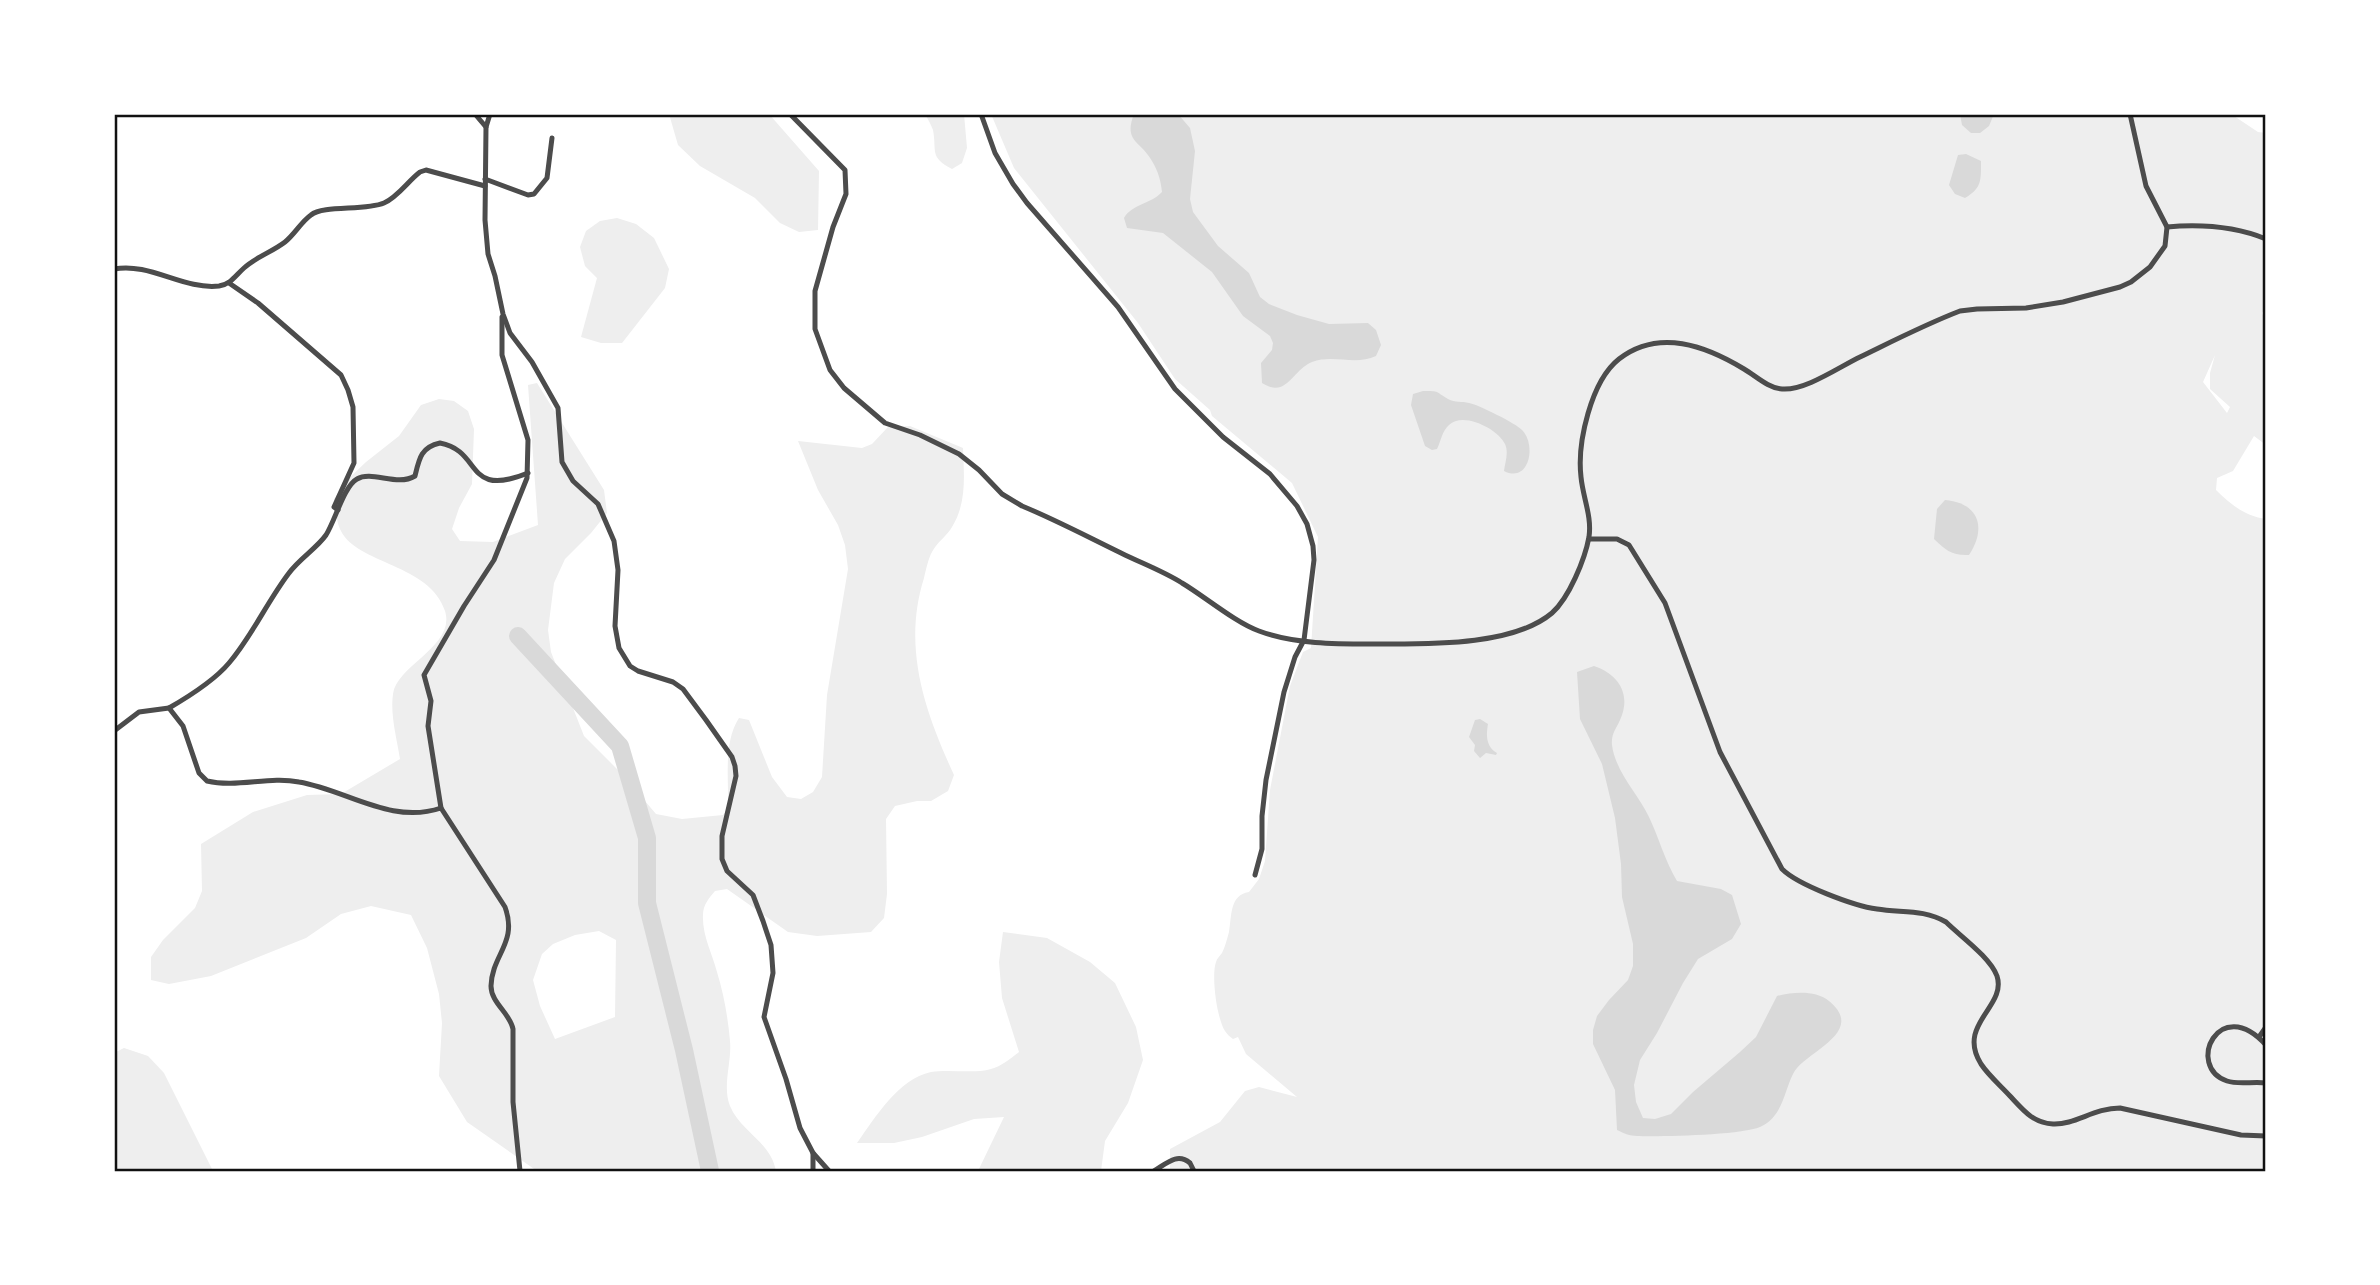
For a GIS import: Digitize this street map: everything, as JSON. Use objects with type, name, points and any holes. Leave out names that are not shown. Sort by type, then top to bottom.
[{"type":"street","points":[[475,114],[486,127]]},
{"type":"street","points":[[490,114],[486,127],[485,182],[488,254],[503,314],[510,332],[532,362],[558,408],[562,463],[573,481],[598,504],[614,541],[618,570],[616,638],[624,658],[638,671],[673,682],[682,690],[732,757],[736,776],[722,836],[722,859],[727,871],[752,895],[763,921],[771,945],[773,973],[764,1017],[800,1128],[813,1153],[829,1171]]},
{"type":"street","points":[[790,114],[845,170],[846,194],[833,227],[815,292],[813,313],[821,350],[830,370],[844,388],[885,423],[920,435],[959,454],[1002,494],[1022,506],[1179,581],[1259,631],[1326,644],[1445,645],[1471,642],[1539,622],[1552,614],[1562,602],[1574,580],[1588,539],[1590,516],[1581,481],[1580,464],[1595,393],[1609,368],[1632,351],[1651,343],[1685,344],[1725,358],[1775,388],[1797,388],[1960,312],[2045,306],[2131,282],[2150,267],[2162,251],[2167,238],[2167,227],[2144,179],[2130,114]]},
{"type":"street","points":[[981,114],[995,153],[1013,184],[1118,307],[1175,388],[1200,416],[1270,474],[1297,506],[1307,524],[1313,546],[1311,596],[1304,640],[1295,657],[1284,692],[1266,780],[1262,849],[1255,875]]},
{"type":"street","points":[[114,269],[166,275],[200,285],[229,284],[255,260],[287,241],[311,214],[386,202],[420,172],[426,170],[485,182],[528,195],[534,194],[547,178],[552,138]]},
{"type":"street","points":[[2167,227],[2213,226],[2250,232],[2266,239]]},
{"type":"street","points":[[229,284],[258,303],[341,375],[348,390],[354,416],[354,463],[334,507],[338,510]]},
{"type":"street","points":[[503,314],[502,355],[528,440],[528,473],[494,560],[424,675],[431,701],[428,726],[441,808],[505,907],[510,923],[510,931],[495,968],[491,987],[492,994],[511,1021],[513,1029],[513,1102],[520,1171]]},
{"type":"street","points":[[114,731],[139,712],[169,708],[190,696],[230,662],[290,571],[325,536],[350,486],[357,479],[411,479],[415,476],[418,460],[424,450],[440,443],[457,449],[476,472],[495,482],[509,481],[528,473]]},
{"type":"street","points":[[1588,539],[1617,539],[1629,545],[1665,603],[1716,743],[1782,869],[1791,879],[1875,909],[1924,913],[1937,917],[1992,966],[1998,985],[1996,998],[1976,1028],[1974,1035],[1977,1053],[1981,1065],[2027,1115],[2041,1122],[2056,1124],[2106,1108],[2120,1108],[2241,1135],[2266,1136]]},
{"type":"street","points":[[169,708],[183,726],[199,773],[207,781],[297,781],[400,813],[425,813],[441,808]]},
{"type":"street","points":[[2259,1037],[2266,1027]]},
{"type":"street","points":[[2266,1045],[2259,1037],[2243,1028],[2229,1028],[2217,1031],[2210,1041],[2208,1054],[2210,1066],[2217,1075],[2228,1081],[2266,1083]]},
{"type":"street","points":[[813,1153],[813,1171]]},
{"type":"street","points":[[1154,1171],[1174,1158],[1181,1158],[1191,1163],[1194,1171]]},
{"type":"shaded area","points":[[669,114],[769,114],[819,171],[818,230],[799,232],[780,223],[755,198],[700,166],[678,145]]},
{"type":"shaded area","points":[[925,114],[964,114],[967,148],[962,163],[952,169],[940,161],[933,130]]},
{"type":"shaded area","points":[[991,114],[2231,114],[2258,132],[2266,133],[2266,306],[2262,313],[2266,322],[2266,445],[2254,436],[2233,471],[2217,478],[2216,490],[2239,509],[2266,519],[2266,1171],[1170,1171],[1170,1149],[1220,1122],[1245,1091],[1259,1087],[1297,1097],[1246,1054],[1238,1037],[1233,1039],[1225,1031],[1217,1008],[1214,977],[1216,961],[1223,951],[1235,902],[1238,897],[1249,892],[1259,879],[1265,861],[1270,790],[1290,686],[1303,652],[1311,648],[1318,537],[1292,483],[1212,416],[1210,410],[1175,379],[1138,323],[1014,168]],"holes":[[[2215,355],[2210,373],[2210,389],[2230,407],[2227,413],[2203,382]]]},
{"type":"shaded area","points":[[1134,114],[1178,114],[1190,128],[1195,151],[1190,199],[1193,212],[1218,246],[1249,273],[1260,297],[1269,304],[1297,315],[1329,324],[1368,323],[1376,330],[1381,345],[1376,356],[1360,360],[1320,360],[1305,366],[1289,382],[1278,388],[1262,383],[1261,363],[1272,350],[1270,336],[1243,316],[1212,272],[1163,233],[1127,228],[1124,218],[1127,213],[1162,192],[1154,165],[1132,136],[1131,123]]},
{"type":"shaded area","points":[[1960,114],[1994,114],[1989,126],[1980,133],[1971,133],[1962,125]]},
{"type":"shaded area","points":[[1966,154],[1981,161],[1981,173],[1978,187],[1965,198],[1955,194],[1949,185],[1958,155]]},
{"type":"shaded area","points":[[617,218],[636,224],[654,238],[669,269],[665,288],[622,343],[601,343],[581,337],[597,278],[585,266],[580,247],[586,231],[600,221]]},
{"type":"shaded area","points":[[537,383],[604,490],[607,513],[565,559],[554,583],[548,630],[551,652],[584,736],[623,775],[656,814],[682,819],[723,815],[728,808],[729,750],[739,718],[749,720],[772,777],[787,797],[801,799],[813,792],[822,777],[827,695],[848,569],[845,545],[838,525],[818,490],[798,441],[862,448],[872,444],[888,427],[910,426],[963,448],[964,489],[960,508],[952,527],[929,558],[915,629],[916,654],[926,703],[954,775],[948,791],[931,801],[895,806],[886,819],[887,894],[884,918],[871,932],[817,936],[788,932],[727,889],[715,891],[704,908],[704,930],[722,989],[728,1024],[730,1049],[727,1082],[730,1106],[741,1123],[768,1152],[776,1171],[537,1171],[467,1122],[439,1076],[442,1023],[439,994],[427,948],[411,915],[371,906],[341,914],[306,938],[211,976],[169,984],[151,980],[151,957],[163,940],[195,908],[202,891],[201,844],[253,812],[307,795],[341,794],[400,759],[393,719],[393,694],[404,674],[442,635],[446,623],[445,611],[437,595],[425,583],[349,542],[339,527],[334,499],[345,482],[399,436],[421,405],[439,399],[454,401],[468,411],[474,429],[472,484],[459,508],[452,529],[460,541],[493,542],[538,525],[528,385]],"holes":[[[599,931],[616,940],[615,1017],[555,1039],[540,1006],[533,980],[542,954],[553,944],[575,935]]]},
{"type":"shaded area","points":[[1435,391],[1451,400],[1473,404],[1519,427],[1527,437],[1529,445],[1525,468],[1513,474],[1504,471],[1507,454],[1505,444],[1488,428],[1471,421],[1455,421],[1449,425],[1437,449],[1432,450],[1425,446],[1411,405],[1413,394]]},
{"type":"shaded area","points":[[1945,500],[1966,506],[1976,518],[1978,535],[1969,555],[1950,552],[1934,539],[1937,509]]},
{"type":"shaded area","points":[[1594,666],[1610,674],[1620,686],[1624,702],[1612,738],[1614,755],[1649,817],[1677,881],[1721,889],[1732,895],[1741,924],[1732,939],[1698,959],[1640,1060],[1634,1085],[1636,1102],[1643,1118],[1655,1119],[1671,1114],[1740,1052],[1756,1037],[1777,996],[1797,993],[1817,995],[1829,1001],[1839,1012],[1841,1023],[1837,1032],[1799,1066],[1778,1111],[1760,1127],[1719,1134],[1663,1136],[1634,1136],[1617,1130],[1615,1090],[1593,1044],[1593,1030],[1597,1016],[1628,980],[1633,966],[1633,944],[1622,897],[1615,818],[1602,764],[1580,719],[1577,672]]},
{"type":"shaded area","points":[[1480,719],[1488,724],[1488,740],[1496,755],[1486,753],[1480,758],[1474,751],[1475,745],[1469,737],[1475,720]]},
{"type":"shaded area","points":[[1003,932],[1047,938],[1090,962],[1115,983],[1136,1027],[1143,1060],[1128,1103],[1105,1141],[1101,1171],[978,1171],[1004,1117],[974,1119],[922,1137],[894,1143],[857,1143],[888,1101],[919,1076],[938,1071],[991,1069],[1019,1052],[1002,998],[999,962]]},
{"type":"shaded area","points":[[124,1048],[148,1056],[164,1073],[213,1171],[114,1171],[114,1053]]},
{"type":"waterway","points":[[518,636],[620,746],[647,838],[647,903],[684,1050],[710,1171]]}]
